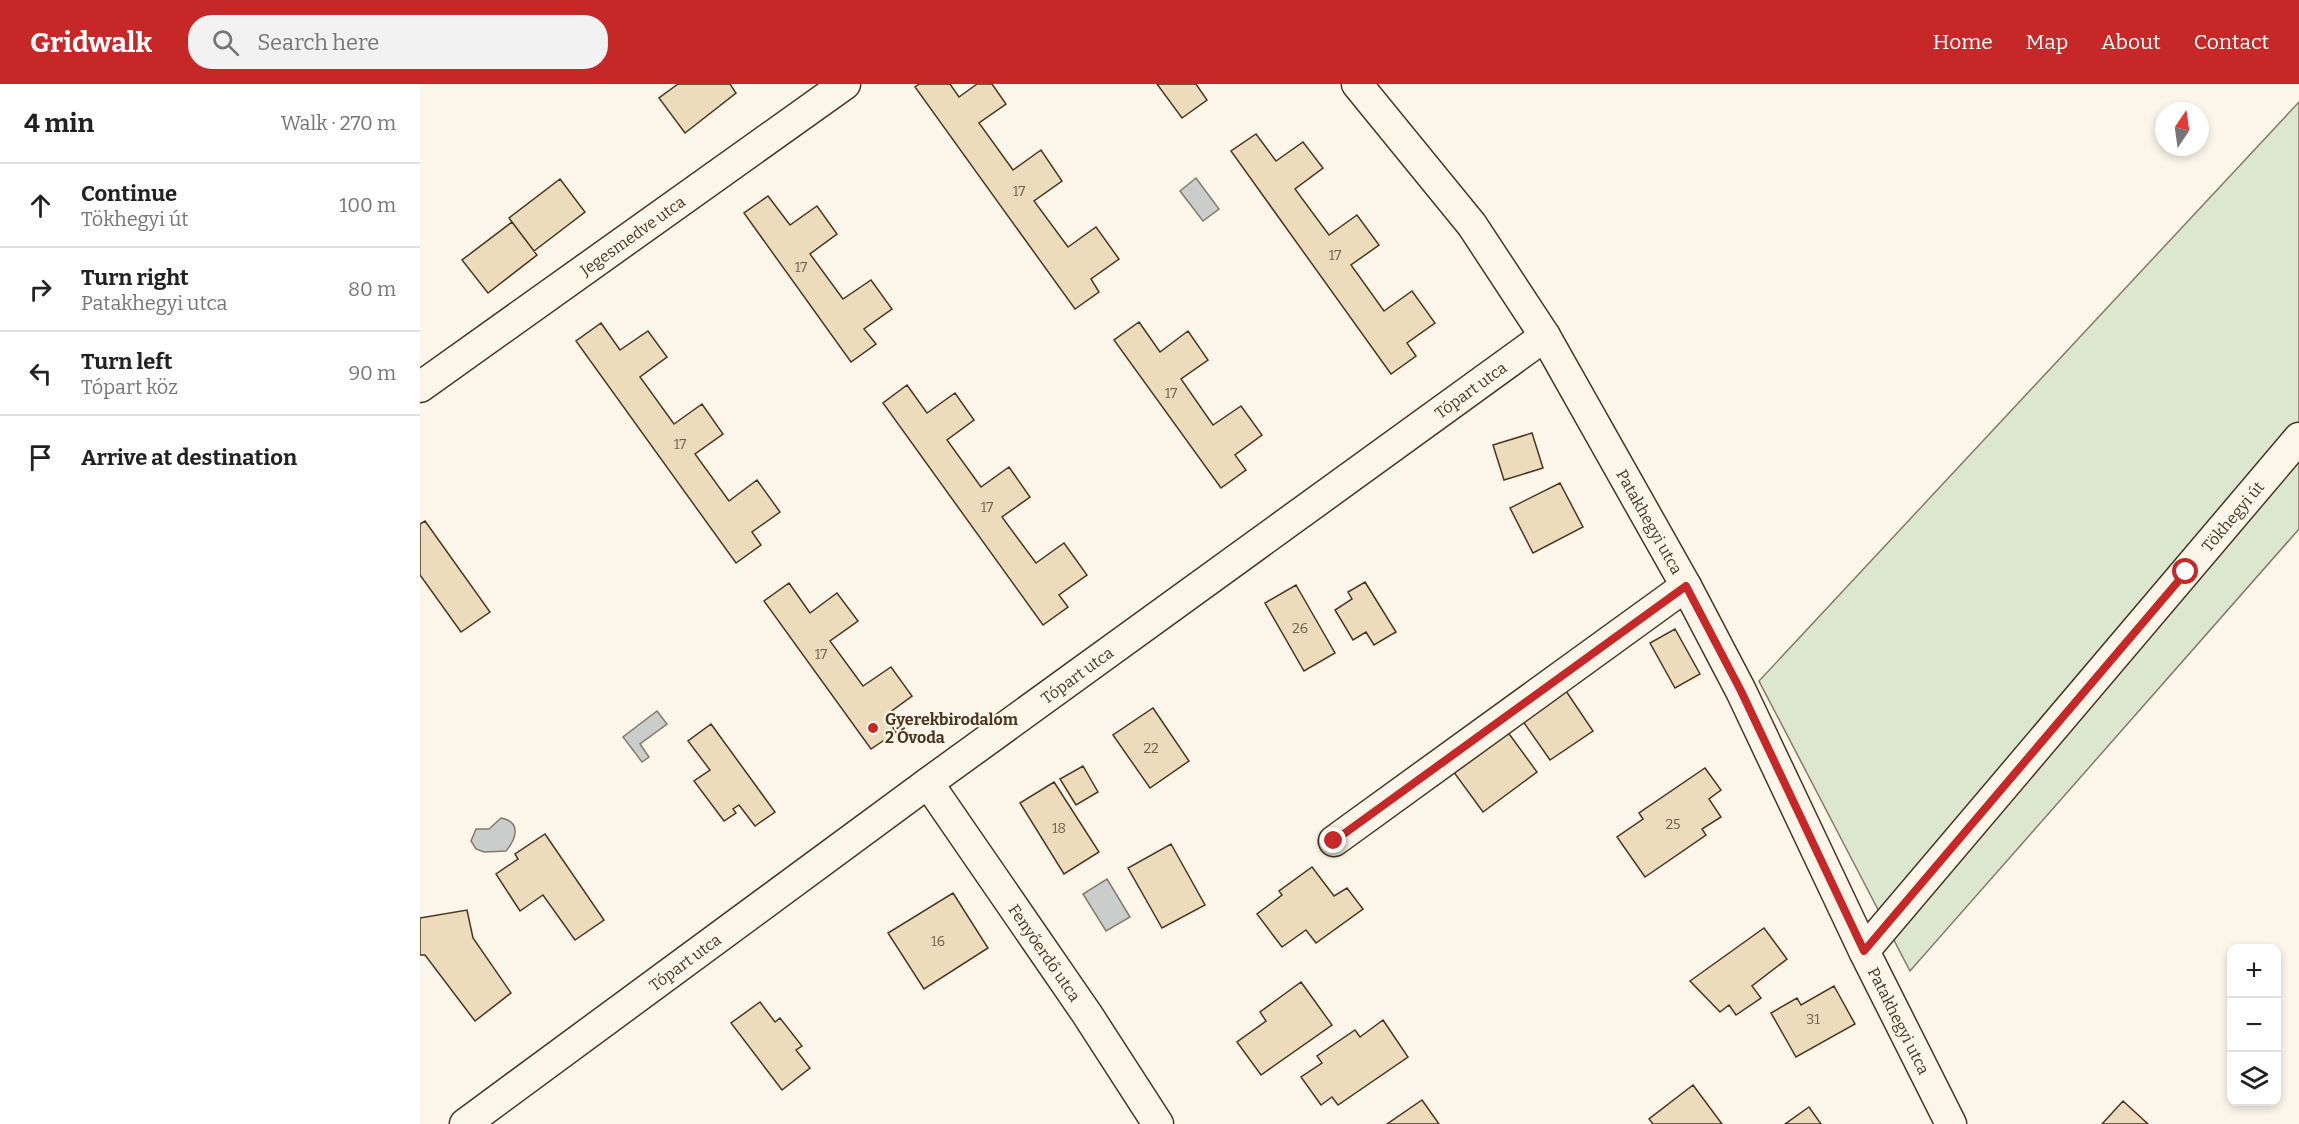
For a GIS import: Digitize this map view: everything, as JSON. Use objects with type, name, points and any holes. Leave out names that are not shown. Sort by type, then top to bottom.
[{"type":"street","name":"Jegesmedve utca","points":[[420,387],[845,84]]},
{"type":"street","name":"Patakhegyi utca","points":[[1357,84],[1472,225],[1545,336],[1686,586],[1741,691],[1864,951],[1951,1124]]},
{"type":"street","name":"Tópart utca","points":[[465,1124],[928,783],[1545,336]]},
{"type":"street","name":"Tökhegyi út","points":[[1864,951],[2299,438]]},
{"type":"street","points":[[1334,841],[1686,586]]},
{"type":"street","name":"Fenyőerdő utca","points":[[928,783],[1087,1014],[1158,1124]]},
{"type":"green space","points":[[2299,102],[2299,529],[1910,971],[1759,681]]},
{"type":"shaded area","points":[[1196,178],[1219,209],[1203,221],[1180,191]]},
{"type":"shaded area","points":[[657,711],[667,724],[640,744],[649,757],[642,762],[623,737]]},
{"type":"shaded area","points":[[501,818],[512,823],[515,832],[506,851],[484,852],[476,849],[471,841],[476,829],[489,829]]},
{"type":"shaded area","points":[[1107,879],[1130,917],[1106,931],[1083,894]]},
{"type":"building","points":[[678,84],[730,84],[736,93],[685,133],[659,98]]},
{"type":"building","points":[[919,84],[950,84],[959,97],[977,84],[992,84],[1006,104],[979,123],[1013,170],[1041,150],[1062,181],[1034,201],[1068,247],[1096,227],[1119,259],[1091,279],[1099,292],[1075,309],[915,87]]},
{"type":"building","points":[[1157,84],[1196,84],[1207,100],[1182,118]]},
{"type":"building","points":[[1256,134],[1276,161],[1303,142],[1323,168],[1295,189],[1329,235],[1357,215],[1379,245],[1351,265],[1384,311],[1412,291],[1435,323],[1407,343],[1416,356],[1391,374],[1231,151]]},
{"type":"building","points":[[560,179],[585,212],[534,251],[509,218]]},
{"type":"building","points":[[768,196],[790,225],[817,206],[837,234],[810,254],[843,299],[871,280],[892,309],[864,329],[876,344],[851,362],[744,213]]},
{"type":"building","points":[[512,222],[537,255],[488,293],[462,260]]},
{"type":"building","points":[[1139,322],[1160,352],[1188,331],[1208,360],[1181,379],[1213,425],[1241,406],[1262,435],[1235,455],[1246,470],[1221,488],[1114,340]]},
{"type":"building","points":[[601,323],[620,350],[648,331],[667,357],[640,377],[674,424],[702,404],[723,434],[695,454],[729,501],[757,480],[780,512],[752,532],[761,545],[736,563],[576,341]]},
{"type":"building","points":[[907,385],[927,413],[955,393],[974,420],[947,440],[981,487],[1009,467],[1030,497],[1002,517],[1036,563],[1064,543],[1087,575],[1059,595],[1068,607],[1043,625],[883,403]]},
{"type":"building","points":[[1532,433],[1543,468],[1504,480],[1493,445]]},
{"type":"building","points":[[1560,483],[1583,527],[1533,553],[1510,508]]},
{"type":"building","points":[[425,521],[490,612],[461,632],[420,575],[420,524]]},
{"type":"building","points":[[1365,582],[1396,632],[1374,645],[1366,632],[1353,640],[1335,610],[1352,599],[1348,592]]},
{"type":"building","points":[[789,583],[810,613],[837,593],[858,621],[830,641],[863,686],[891,667],[912,696],[885,716],[896,732],[871,749],[764,601]]},
{"type":"building","points":[[1296,585],[1335,653],[1304,671],[1265,603]]},
{"type":"building","points":[[1675,629],[1700,674],[1675,688],[1650,643]]},
{"type":"building","points":[[1564,688],[1593,731],[1550,760],[1520,717]]},
{"type":"building","points":[[1153,708],[1189,761],[1150,788],[1113,735]]},
{"type":"building","points":[[711,724],[775,812],[755,826],[739,805],[733,809],[736,813],[724,821],[694,781],[710,770],[688,741]]},
{"type":"building","points":[[1507,731],[1537,772],[1483,812],[1453,771]]},
{"type":"building","points":[[1083,766],[1098,792],[1076,805],[1060,779]]},
{"type":"building","points":[[1705,768],[1721,790],[1709,799],[1721,817],[1702,829],[1706,835],[1645,877],[1617,837],[1643,819],[1639,813]]},
{"type":"building","points":[[1054,782],[1099,852],[1064,874],[1020,803]]},
{"type":"building","points":[[545,834],[604,920],[575,940],[543,895],[520,911],[496,874],[518,859],[515,854]]},
{"type":"building","points":[[1171,844],[1205,905],[1162,928],[1128,868]]},
{"type":"building","points":[[1312,867],[1334,896],[1347,888],[1363,909],[1316,943],[1306,930],[1282,947],[1257,914],[1282,895],[1279,891]]},
{"type":"building","points":[[953,893],[988,948],[924,989],[888,933]]},
{"type":"building","points":[[467,910],[473,938],[511,993],[475,1021],[425,955],[420,955],[420,918]]},
{"type":"building","points":[[1764,928],[1787,959],[1752,986],[1761,998],[1736,1015],[1729,1005],[1720,1012],[1690,981]]},
{"type":"building","points":[[1301,982],[1332,1025],[1261,1075],[1237,1042],[1266,1021],[1260,1012]]},
{"type":"building","points":[[1834,986],[1855,1024],[1796,1057],[1771,1013],[1797,998],[1801,1005]]},
{"type":"building","points":[[760,1002],[775,1022],[780,1018],[802,1046],[796,1050],[810,1068],[782,1090],[731,1023]]},
{"type":"building","points":[[1383,1020],[1408,1057],[1338,1105],[1332,1097],[1321,1105],[1301,1077],[1322,1063],[1317,1056],[1355,1030],[1360,1037]]},
{"type":"building","points":[[1693,1085],[1722,1124],[1653,1124],[1649,1119]]},
{"type":"building","points":[[1422,1100],[1439,1124],[1387,1124]]},
{"type":"building","points":[[2123,1101],[2148,1124],[2102,1124]]},
{"type":"building","points":[[1809,1107],[1821,1124],[1785,1124]]},
{"type":"place","name":"Gyerekbirodalom 2 Óvoda","points":[[873,728]]},
{"type":"route","points":[[1334,841],[1686,586],[1741,691],[1864,951],[2186,572]]}]
